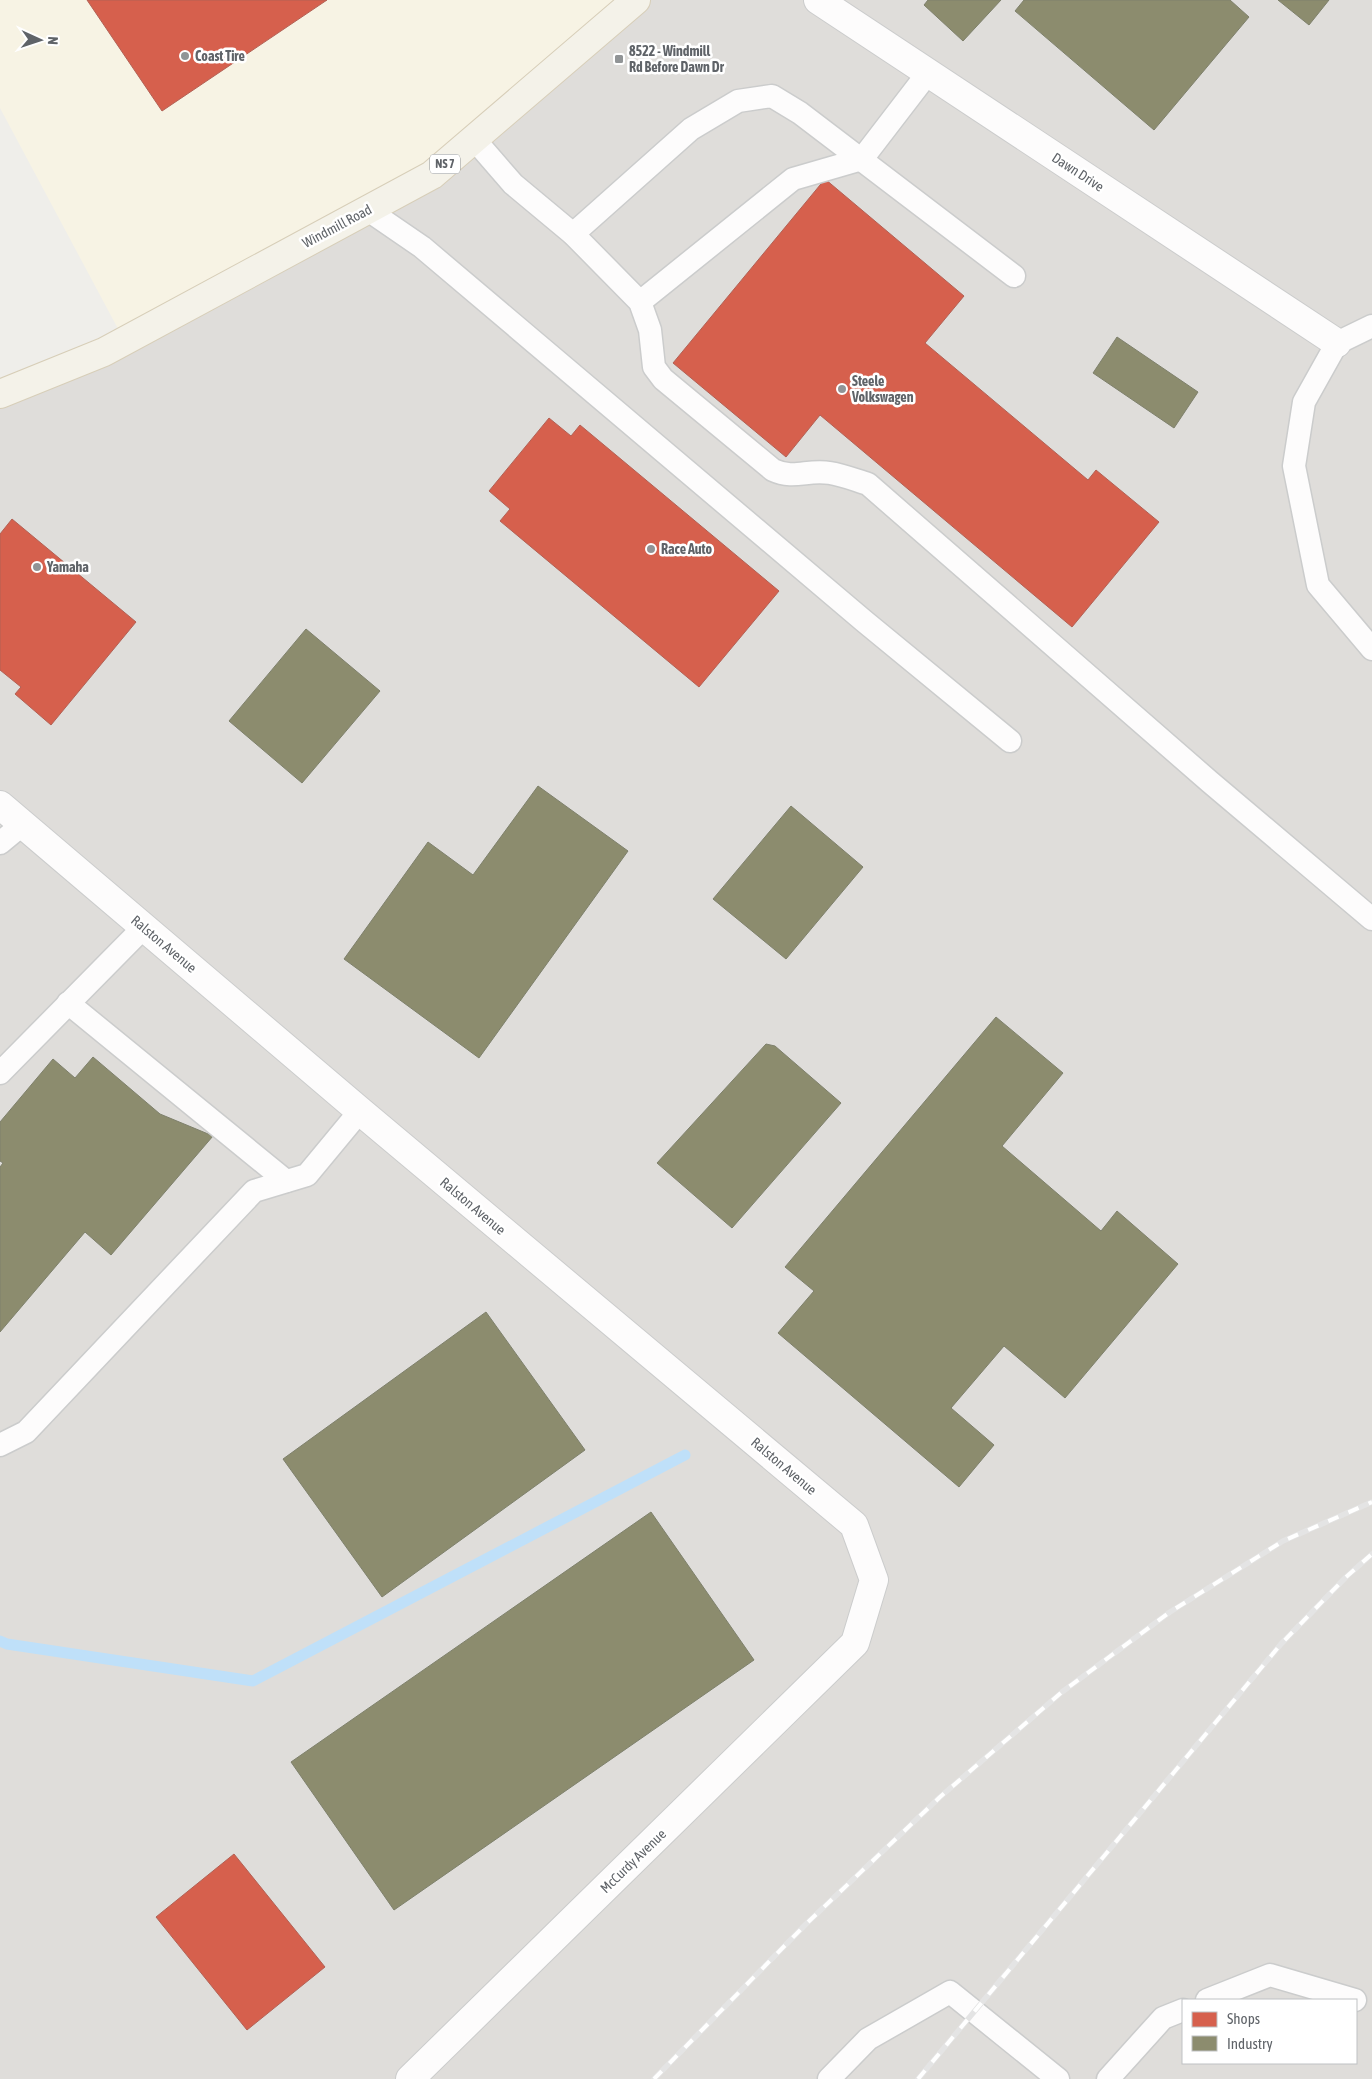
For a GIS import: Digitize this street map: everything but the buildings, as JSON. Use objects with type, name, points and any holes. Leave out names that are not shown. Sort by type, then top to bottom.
[{"type":"main road","name":"Windmill Road","points":[[0,394],[104,352],[432,175],[636,0]]},
{"type":"street","name":"Dawn Drive","points":[[818,0],[1337,343]]},
{"type":"street","name":"Ralston Avenue","points":[[0,805],[360,1111],[854,1525],[874,1580],[856,1643]]},
{"type":"street","name":"McCurdy Avenue","points":[[410,2079],[856,1643]]},
{"type":"lane","points":[[640,302],[793,179],[862,159],[928,73]]},
{"type":"lane","points":[[573,234],[691,129],[738,101],[772,96],[800,113],[862,159],[1014,276]]},
{"type":"lane","points":[[474,139],[513,184],[573,234],[640,302],[650,330],[654,367],[670,385],[773,470],[785,476],[814,472],[829,473],[868,484],[1210,782],[1372,919]]},
{"type":"lane","points":[[368,210],[422,247],[856,614],[1010,741]]},
{"type":"lane","points":[[1372,326],[1337,343],[1304,402],[1294,466],[1318,585],[1372,649]]},
{"type":"lane","points":[[0,843],[23,824]]},
{"type":"lane","points":[[0,1073],[144,927]]},
{"type":"lane","points":[[68,1003],[286,1181]]},
{"type":"lane","points":[[0,1445],[26,1432],[254,1191],[306,1176],[360,1111]]},
{"type":"lane","points":[[1210,1999],[1270,1975],[1352,1999]]},
{"type":"lane","points":[[829,2079],[868,2039],[950,1992],[1058,2079]]},
{"type":"lane","points":[[1357,2001],[1372,2005]]},
{"type":"lane","points":[[1108,2079],[1163,2018],[1182,2010]]},
{"type":"shaded area","points":[[0,0],[635,0],[419,191],[124,340],[0,108]]},
{"type":"shaded area","points":[[635,0],[1372,0],[1372,2079],[0,2079],[0,391],[419,191]]},
{"type":"waterway","points":[[0,1641],[7,1644],[253,1681],[685,1455]]},
{"type":"railway","points":[[654,2079],[806,1924],[940,1797],[1062,1692],[1170,1612],[1283,1541],[1372,1502]]},
{"type":"railway","points":[[918,2079],[1281,1644],[1346,1577],[1372,1554]]},
{"type":"place","name":"Coast Tire","points":[[185,56]]},
{"type":"place","name":"8522 - Windmill Rd Before Dawn Dr","points":[[619,59]]},
{"type":"place","name":"Steele Volkswagen","points":[[842,389]]},
{"type":"place","name":"Race Auto","points":[[651,549]]},
{"type":"place","name":"Yamaha","points":[[37,567]]}]
